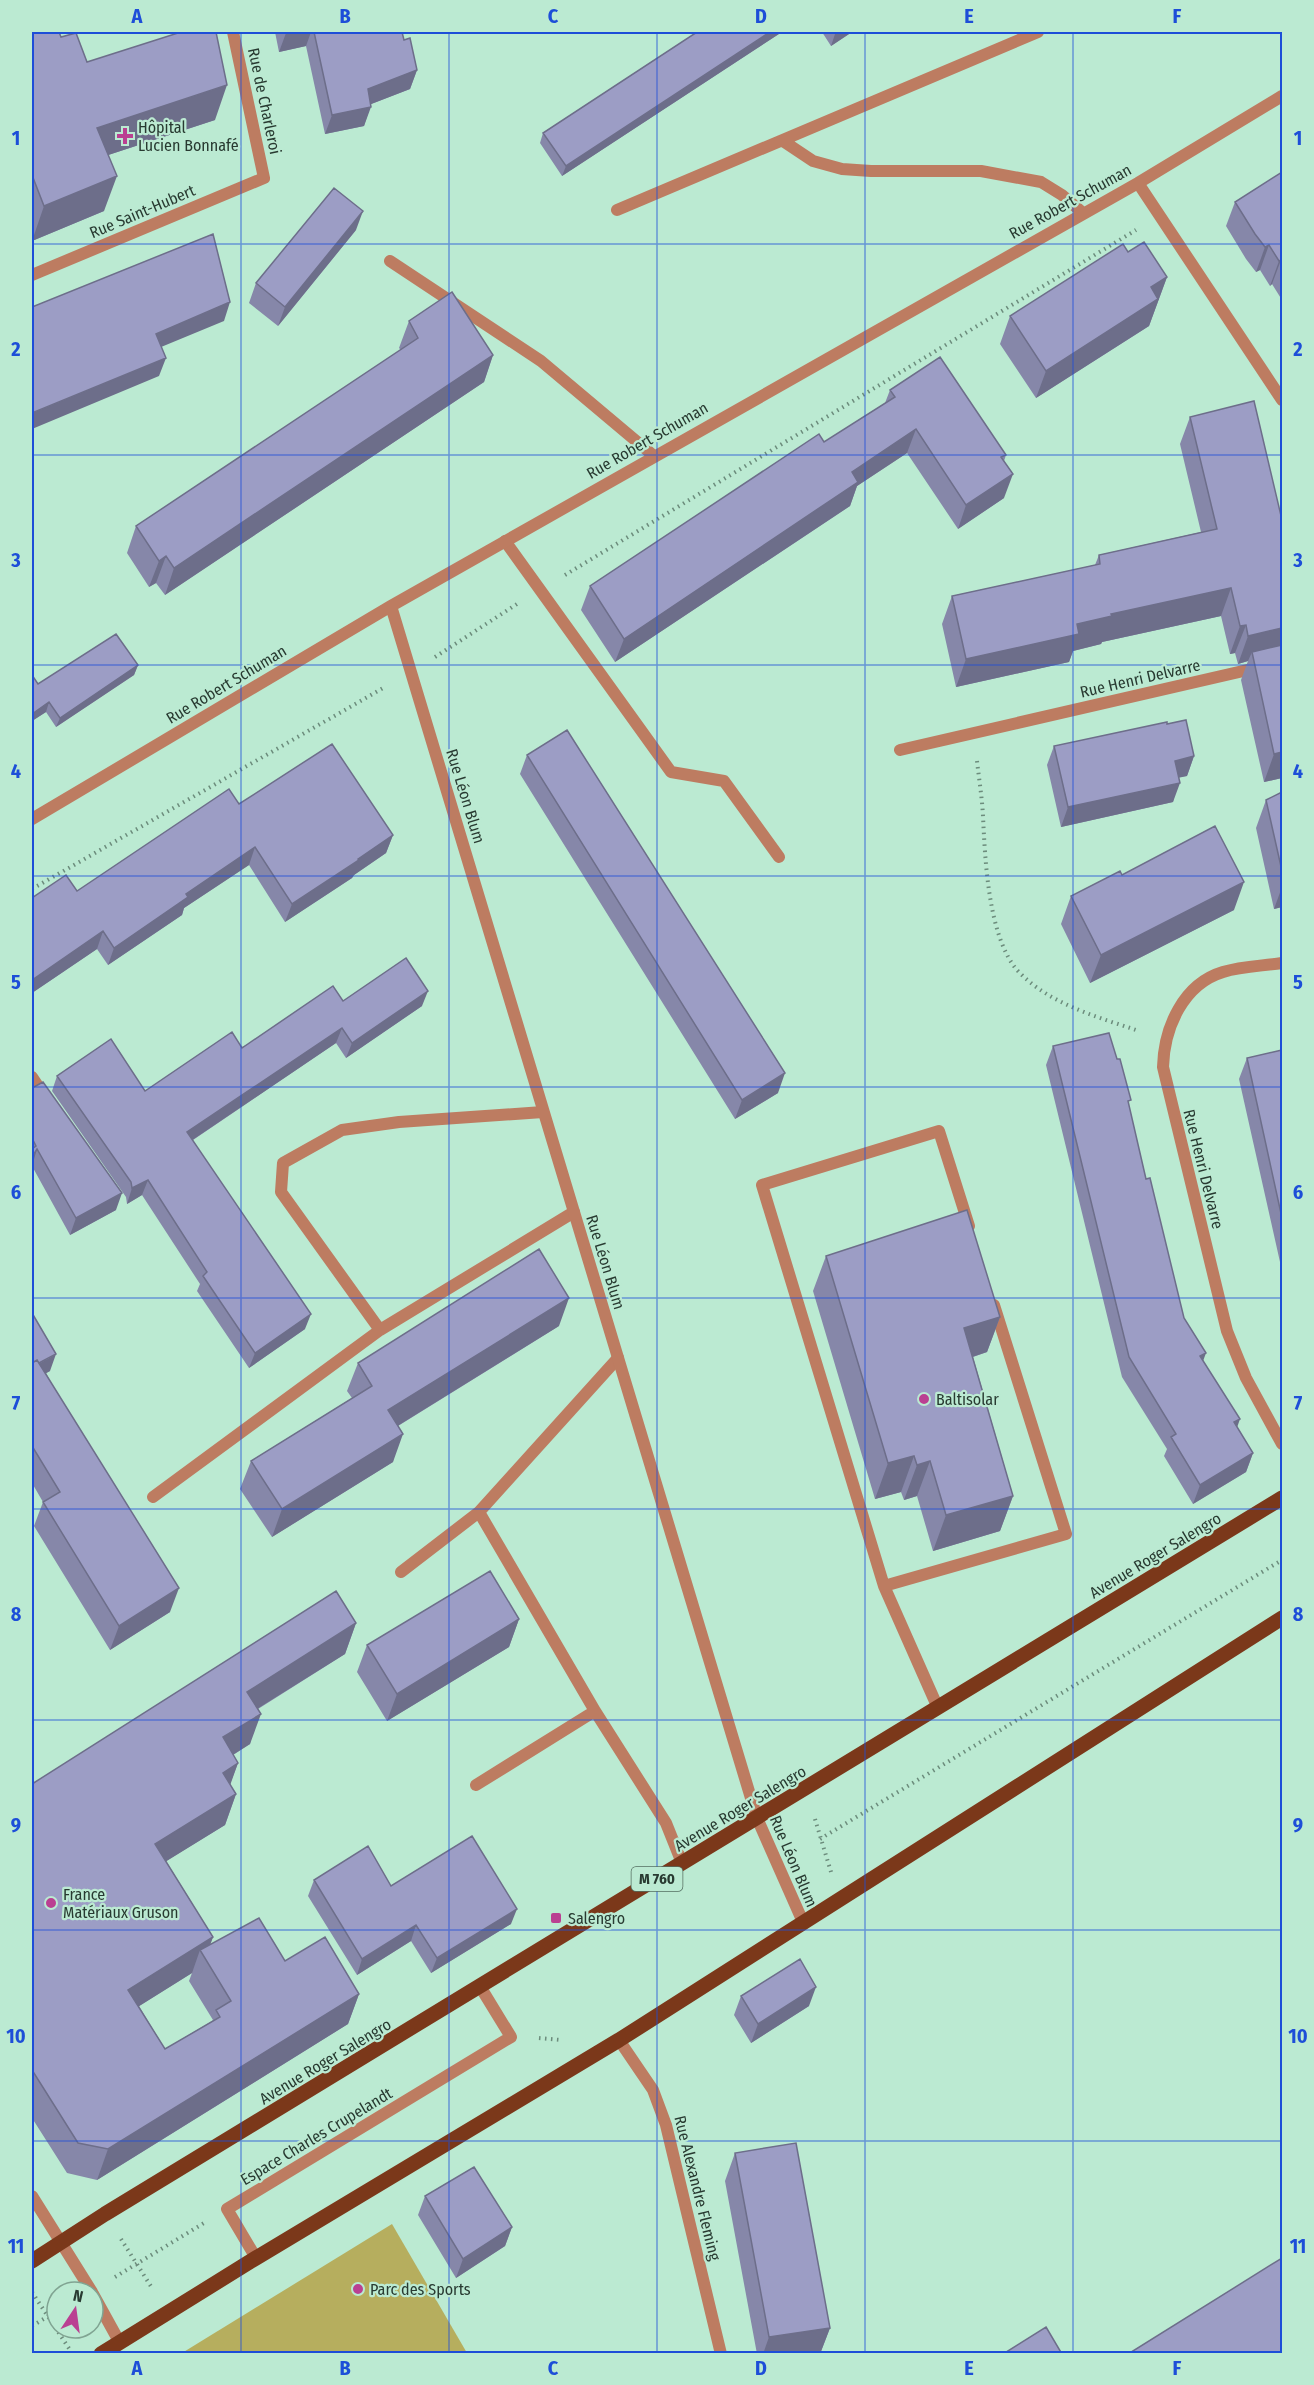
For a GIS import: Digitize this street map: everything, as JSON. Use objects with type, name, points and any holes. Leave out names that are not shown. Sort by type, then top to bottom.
[{"type":"main road","name":"Avenue Roger Salengro","points":[[32,2261],[105,2214],[481,1988],[1282,1498]]},
{"type":"main road","points":[[101,2354],[619,2040],[802,1922],[841,1901],[1282,1618]]},
{"type":"street","name":"Rue de Charleroi","points":[[233,32],[264,178]]},
{"type":"street","points":[[617,210],[1038,32]]},
{"type":"street","name":"Rue Robert Schuman","points":[[32,819],[505,540],[1137,183],[1282,96]]},
{"type":"street","points":[[783,141],[813,161],[842,169],[981,171],[1041,182],[1062,195],[1083,213]]},
{"type":"street","name":"Rue Saint-Hubert","points":[[32,275],[264,178]]},
{"type":"street","points":[[1137,183],[1161,215],[1282,400]]},
{"type":"street","points":[[390,261],[542,361],[654,456]]},
{"type":"street","points":[[505,540],[671,772],[724,781],[779,857]]},
{"type":"street","name":"Rue Léon Blum","points":[[391,606],[757,1818],[802,1922]]},
{"type":"street","name":"Rue Henri Delvarre","points":[[900,750],[1282,662]]},
{"type":"street","name":"Rue Henri Delvarre","points":[[1282,963],[1222,972],[1202,982],[1183,1002],[1169,1027],[1163,1055],[1164,1077],[1221,1310],[1246,1378],[1282,1444]]},
{"type":"street","points":[[32,1077],[52,1106]]},
{"type":"street","points":[[380,1330],[281,1192],[284,1163],[342,1130],[399,1122],[543,1112]]},
{"type":"street","points":[[938,1708],[884,1586],[762,1185],[939,1131],[975,1242]]},
{"type":"street","points":[[153,1497],[380,1330],[574,1212]]},
{"type":"street","points":[[884,1586],[1066,1533],[989,1287]]},
{"type":"street","points":[[401,1572],[479,1512],[618,1358]]},
{"type":"street","points":[[479,1512],[595,1712],[666,1823],[682,1863]]},
{"type":"street","points":[[476,1785],[595,1712]]},
{"type":"street","name":"Espace Charles Crupelandt","points":[[227,2209],[511,2037],[481,1988]]},
{"type":"street","name":"Rue Alexandre Fleming","points":[[619,2040],[652,2090],[666,2125],[721,2354]]},
{"type":"street","points":[[32,2196],[84,2280]]},
{"type":"street","points":[[227,2209],[256,2258]]},
{"type":"street","points":[[105,2316],[120,2343]]},
{"type":"path","points":[[32,889],[411,672],[540,590],[1161,215]]},
{"type":"path","points":[[974,734],[983,816],[986,874],[1001,937],[1017,970],[1042,990],[1075,1009],[1166,1041]]},
{"type":"path","points":[[820,1839],[1282,1560]]},
{"type":"path","points":[[807,1788],[820,1839],[841,1901]]},
{"type":"path","points":[[105,2284],[227,2209]]},
{"type":"path","points":[[115,2231],[156,2294]]},
{"type":"path","points":[[32,2292],[45,2312]]},
{"type":"path","points":[[32,2326],[45,2318]]},
{"type":"path","points":[[63,2340],[72,2354]]},
{"type":"shaded area","name":"Parc des Sports","points":[[392,2224],[467,2353],[182,2353]]},
{"type":"building","points":[[32,32],[59,32],[61,37],[76,33],[87,62],[181,32],[216,32],[227,85],[97,128],[117,176],[44,206],[32,175]]},
{"type":"building","points":[[314,32],[402,32],[404,40],[410,38],[417,70],[368,89],[371,107],[332,115]]},
{"type":"building","points":[[697,32],[770,32],[566,166],[543,133]]},
{"type":"building","points":[[1282,172],[1282,262],[1269,245],[1265,247],[1235,202]]},
{"type":"building","points":[[334,188],[363,211],[285,307],[256,283]]},
{"type":"building","points":[[213,234],[230,302],[156,334],[166,358],[32,413],[32,307]]},
{"type":"building","points":[[1144,242],[1167,277],[1151,287],[1158,299],[1046,371],[1010,316],[1123,244],[1128,252]]},
{"type":"building","points":[[452,292],[493,355],[174,568],[166,556],[159,561],[136,526],[418,338],[409,321]]},
{"type":"building","points":[[940,357],[1006,455],[1001,457],[1013,474],[966,505],[916,429],[852,472],[858,482],[624,639],[590,586],[819,434],[824,442],[895,397],[890,390]]},
{"type":"building","points":[[1254,401],[1282,520],[1282,628],[1248,636],[1246,625],[1240,626],[1231,588],[1111,614],[1112,616],[1077,624],[1079,634],[966,659],[952,596],[1100,564],[1099,555],[1217,529],[1190,417]]},
{"type":"building","points":[[116,634],[138,665],[60,718],[49,702],[32,714],[32,675],[38,684]]},
{"type":"building","points":[[1282,645],[1282,752],[1274,754],[1252,652]]},
{"type":"building","points":[[1186,720],[1194,756],[1175,761],[1180,783],[1068,807],[1054,746]]},
{"type":"building","points":[[567,730],[785,1073],[742,1100],[527,755]]},
{"type":"building","points":[[332,744],[393,835],[292,904],[255,847],[186,894],[188,897],[114,948],[103,931],[32,980],[32,898],[66,875],[77,891],[229,789],[239,804]]},
{"type":"building","points":[[1282,792],[1282,871],[1266,800]]},
{"type":"building","points":[[1215,826],[1244,882],[1101,955],[1071,896],[1120,871],[1122,875]]},
{"type":"building","points":[[406,958],[428,991],[352,1043],[342,1028],[187,1132],[311,1314],[255,1353],[203,1276],[207,1272],[148,1180],[132,1188],[131,1182],[57,1076],[111,1039],[145,1091],[232,1032],[242,1048],[333,986],[343,1001]]},
{"type":"building","points":[[1109,1033],[1117,1059],[1120,1059],[1131,1100],[1128,1101],[1146,1179],[1150,1178],[1184,1318],[1206,1353],[1200,1356],[1240,1419],[1234,1422],[1253,1453],[1200,1485],[1171,1437],[1176,1434],[1129,1357],[1053,1046]]},
{"type":"building","points":[[1282,1050],[1282,1218],[1247,1058]]},
{"type":"building","points":[[43,1082],[122,1193],[76,1218],[37,1149],[32,1157],[32,1149],[36,1146],[32,1138],[32,1088]]},
{"type":"building","points":[[967,1210],[1000,1317],[964,1328],[1013,1496],[946,1515],[930,1461],[917,1465],[914,1456],[888,1463],[826,1256]]},
{"type":"building","points":[[539,1249],[569,1298],[388,1410],[403,1434],[282,1509],[251,1461],[372,1386],[358,1363]]},
{"type":"building","points":[[32,1313],[56,1354],[39,1363],[37,1360],[32,1363]]},
{"type":"building","points":[[37,1360],[179,1588],[119,1626],[43,1502],[60,1492],[32,1446],[32,1363]]},
{"type":"building","points":[[490,1571],[519,1619],[397,1694],[367,1645]]},
{"type":"building","points":[[336,1591],[356,1623],[247,1692],[261,1714],[223,1737],[238,1763],[223,1773],[236,1794],[155,1844],[213,1937],[128,1990],[165,2049],[220,2017],[216,2010],[231,2001],[200,1950],[259,1918],[285,1961],[325,1937],[359,1994],[108,2149],[78,2143],[32,2070],[32,1784]]},
{"type":"building","points":[[472,1836],[517,1909],[437,1958],[416,1925],[362,1959],[314,1880],[368,1846],[391,1886]]},
{"type":"building","points":[[800,1959],[816,1987],[758,2024],[741,1996]]},
{"type":"building","points":[[796,2143],[830,2328],[769,2337],[735,2153]]},
{"type":"building","points":[[474,2167],[512,2227],[463,2259],[425,2196]]},
{"type":"building","points":[[1282,2258],[1282,2354],[1128,2354]]},
{"type":"building","points":[[1046,2327],[1062,2354],[1003,2354]]},
{"type":"place","name":"Hôpital Lucien Bonnafé","points":[[125,136]]},
{"type":"place","name":"Baltisolar","points":[[924,1399]]},
{"type":"place","name":"France Matériaux Gruson","points":[[51,1903]]},
{"type":"place","name":"Salengro","points":[[556,1918]]},
{"type":"place","name":"Parc des Sports","points":[[358,2289]]}]
